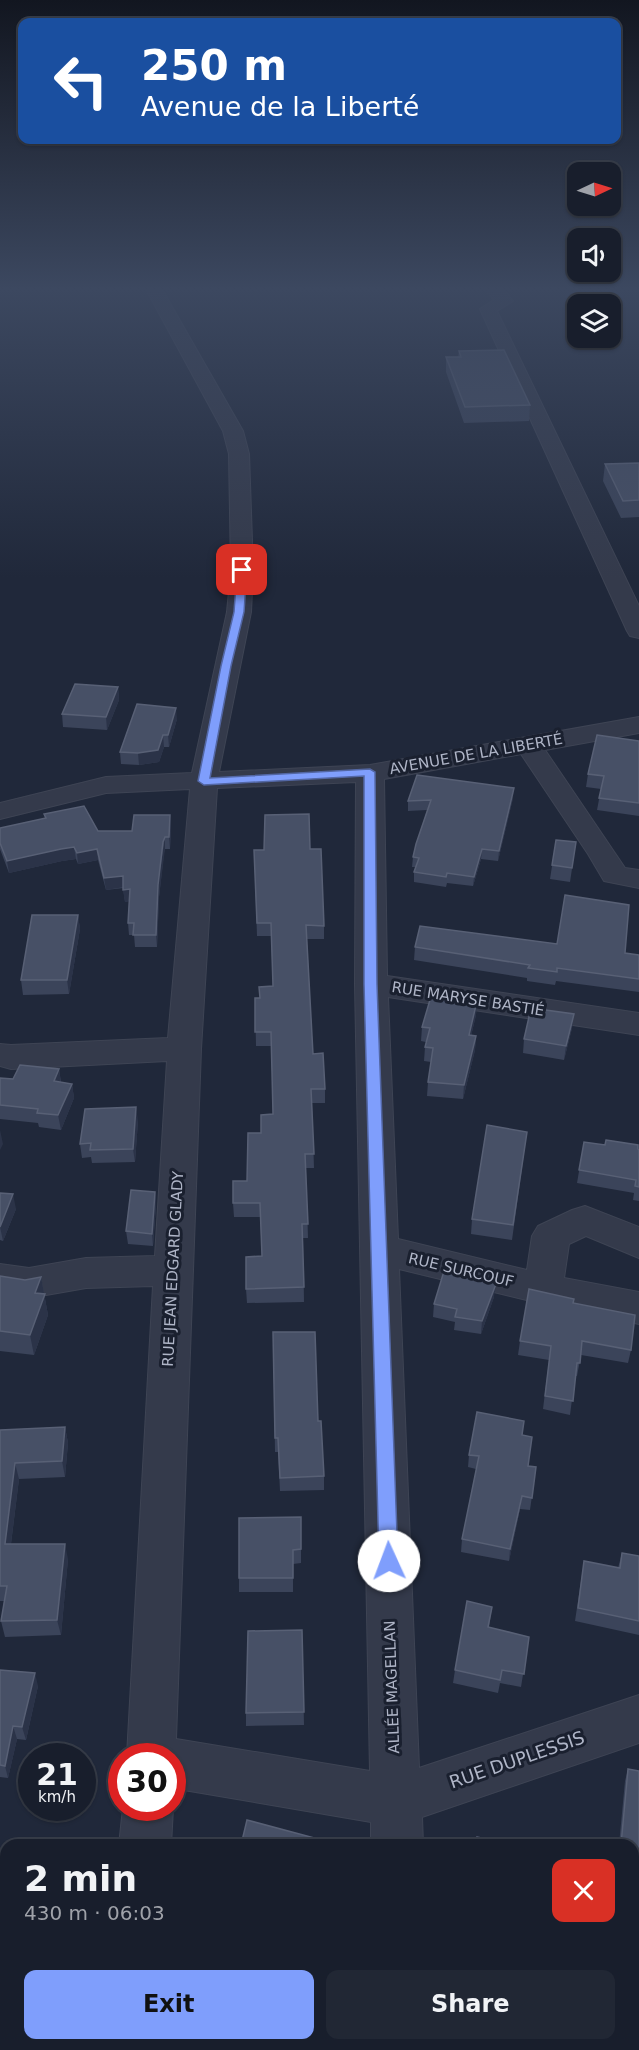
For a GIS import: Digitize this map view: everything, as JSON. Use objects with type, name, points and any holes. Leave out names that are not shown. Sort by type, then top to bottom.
[{"type":"street","name":"RUE JEAN EDGARD GLADY","points":[[152,1743],[184,1048],[204,781],[239,612],[242,570],[238,454],[233,432],[208,387]]},
{"type":"street","points":[[524,387],[639,631]]},
{"type":"street","name":"AVENUE DE LA LIBERTÉ","points":[[0,811],[106,785],[370,772],[639,725]]},
{"type":"street","points":[[528,745],[603,854],[614,875],[639,879]]},
{"type":"street","name":"ALLÉE MAGELLAN","points":[[370,772],[371,984],[397,1823]]},
{"type":"street","points":[[603,854],[639,859]]},
{"type":"street","name":"RUE MARYSE BASTIÉ","points":[[371,984],[638,1026]]},
{"type":"street","points":[[0,1055],[11,1057],[184,1048]]},
{"type":"street","points":[[543,1289],[551,1236],[585,1220],[639,1243]]},
{"type":"street","name":"RUE SURCOUF","points":[[380,1250],[543,1289],[639,1308]]},
{"type":"street","points":[[0,1279],[29,1283],[86,1273],[172,1271]]},
{"type":"street","name":"RUE DUPLESSIS","points":[[397,1823],[639,1719]]},
{"type":"street","points":[[186,1766],[397,1823]]},
{"type":"street","points":[[145,1839],[147,1821]]},
{"type":"building","points":[[457,387],[521,387],[530,405],[465,407]]},
{"type":"building","points":[[639,463],[639,500],[623,501],[605,464]]},
{"type":"building","points":[[75,684],[118,687],[106,717],[62,714]]},
{"type":"building","points":[[137,704],[176,708],[168,735],[163,735],[158,750],[138,753],[120,752]]},
{"type":"building","points":[[597,735],[639,741],[639,803],[599,798],[604,776],[588,774]]},
{"type":"building","points":[[417,775],[514,788],[499,851],[482,849],[474,877],[447,873],[446,877],[414,872],[419,858],[413,857],[416,844],[431,800],[408,801]]},
{"type":"building","points":[[84,806],[98,831],[132,831],[134,815],[170,815],[169,837],[165,837],[163,842],[156,935],[133,935],[134,923],[128,923],[130,889],[123,890],[123,876],[104,878],[97,849],[77,853],[74,847],[7,861],[0,843],[0,828],[46,818],[44,814]]},
{"type":"building","points":[[309,814],[310,849],[321,849],[324,926],[306,925],[313,1054],[323,1053],[325,1089],[311,1089],[314,1154],[305,1154],[308,1224],[302,1224],[304,1287],[246,1289],[246,1257],[262,1256],[260,1203],[233,1203],[233,1181],[247,1181],[248,1133],[261,1133],[261,1115],[273,1114],[271,1032],[255,1032],[255,998],[260,998],[259,987],[273,986],[271,923],[257,923],[254,850],[264,850],[265,815]]},
{"type":"building","points":[[556,840],[576,842],[572,868],[552,865]]},
{"type":"building","points":[[565,895],[629,905],[625,953],[639,955],[639,979],[557,968],[557,972],[528,968],[530,965],[415,947],[420,926],[557,944]]},
{"type":"building","points":[[32,915],[78,915],[67,980],[21,980]]},
{"type":"building","points":[[432,993],[477,1001],[469,1035],[476,1036],[464,1085],[428,1082],[433,1048],[425,1047],[430,1028],[422,1027]]},
{"type":"building","points":[[531,1008],[574,1014],[566,1046],[524,1039]]},
{"type":"building","points":[[20,1065],[59,1069],[54,1081],[72,1084],[58,1115],[37,1113],[38,1109],[0,1105],[0,1078],[13,1079]]},
{"type":"building","points":[[136,1107],[133,1149],[90,1150],[91,1143],[80,1144],[85,1109]]},
{"type":"building","points":[[487,1125],[527,1132],[513,1225],[472,1219]]},
{"type":"building","points":[[606,1140],[638,1145],[639,1187],[635,1186],[636,1180],[579,1170],[584,1142],[605,1145]]},
{"type":"building","points":[[131,1190],[155,1192],[152,1234],[126,1231]]},
{"type":"building","points":[[0,1193],[13,1194],[0,1227]]},
{"type":"building","points":[[444,1271],[480,1278],[480,1281],[496,1284],[482,1321],[455,1317],[457,1309],[434,1304]]},
{"type":"building","points":[[0,1276],[25,1280],[41,1277],[35,1293],[45,1294],[30,1335],[0,1331]]},
{"type":"building","points":[[529,1289],[574,1299],[573,1303],[635,1315],[631,1350],[582,1341],[573,1401],[545,1396],[551,1346],[520,1341]]},
{"type":"building","points":[[273,1332],[315,1332],[318,1421],[321,1421],[324,1476],[280,1478],[278,1438],[275,1438]]},
{"type":"building","points":[[477,1412],[524,1421],[522,1435],[532,1437],[528,1466],[536,1467],[532,1498],[522,1496],[510,1549],[462,1539],[479,1456],[469,1455]]},
{"type":"building","points":[[65,1427],[62,1461],[15,1463],[5,1544],[65,1544],[57,1620],[1,1621],[7,1586],[0,1586],[0,1430]]},
{"type":"building","points":[[301,1517],[301,1549],[293,1550],[293,1578],[239,1578],[239,1518]]},
{"type":"building","points":[[622,1553],[639,1556],[639,1621],[578,1608],[584,1561],[620,1568]]},
{"type":"building","points":[[467,1601],[492,1607],[488,1627],[529,1637],[524,1674],[502,1670],[500,1680],[455,1670]]},
{"type":"building","points":[[302,1630],[304,1712],[246,1713],[248,1631]]},
{"type":"building","points":[[0,1670],[35,1673],[22,1727],[13,1726],[5,1766],[0,1765]]},
{"type":"building","points":[[628,1769],[639,1771],[639,1839],[622,1839]]},
{"type":"building","points":[[247,1820],[318,1839],[242,1839]]},
{"type":"route","points":[[242,570],[239,612],[204,781],[370,772],[371,984],[389,1561]]}]
